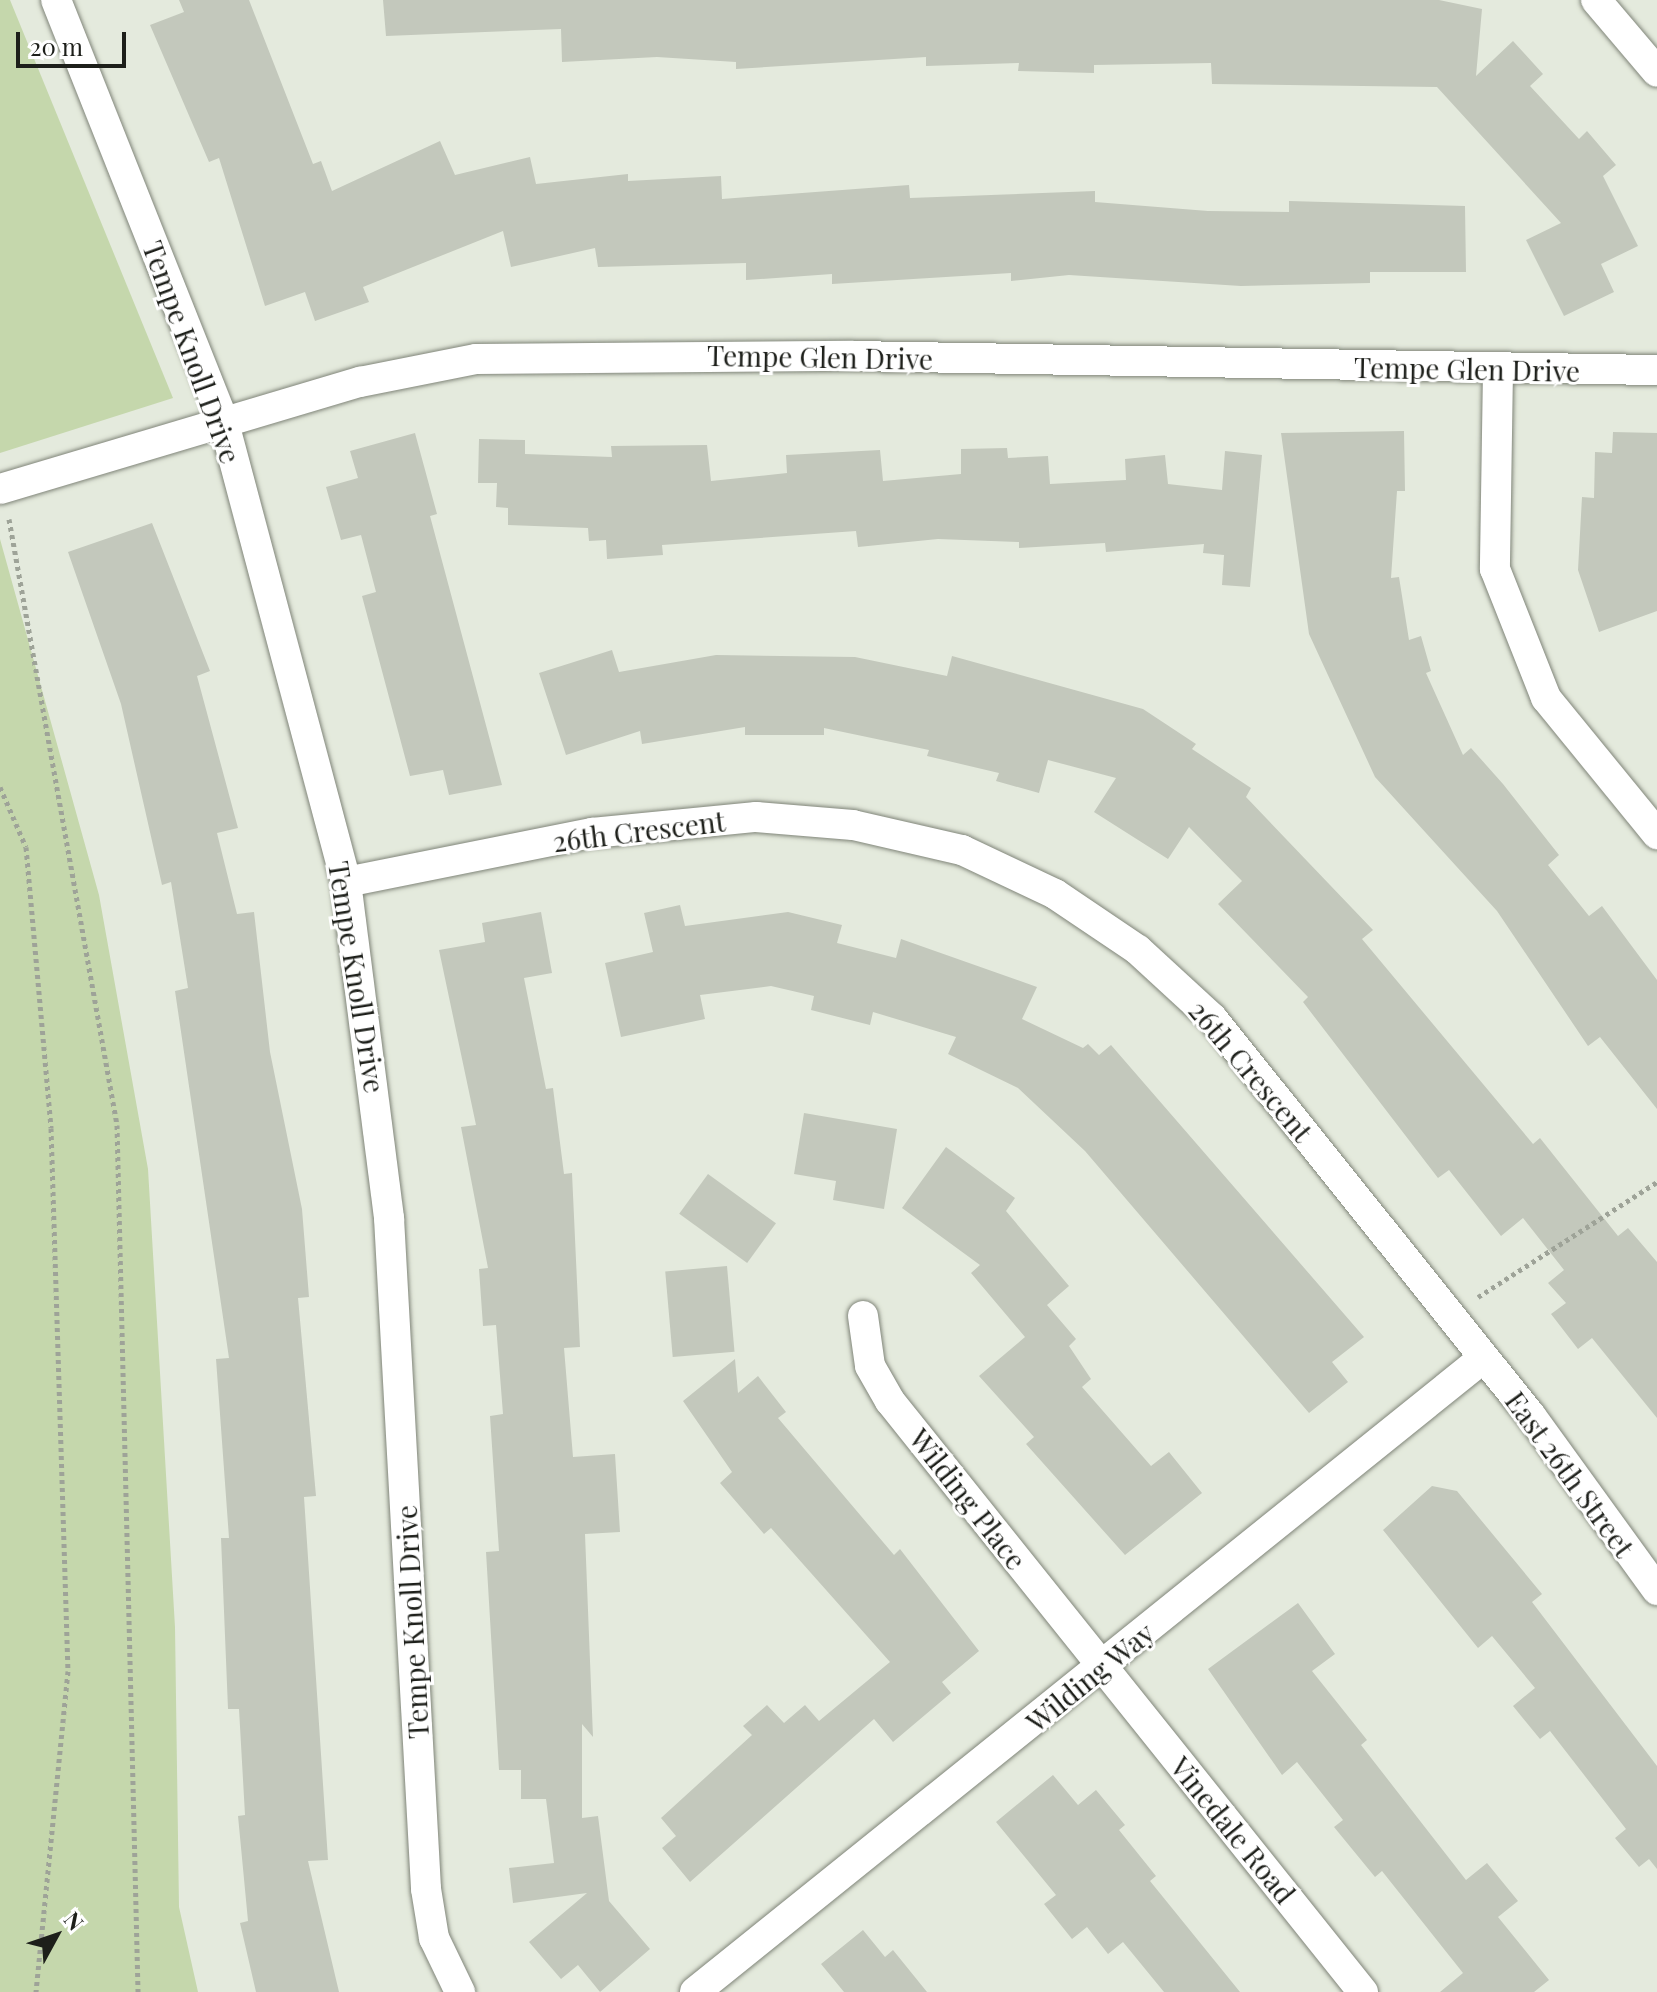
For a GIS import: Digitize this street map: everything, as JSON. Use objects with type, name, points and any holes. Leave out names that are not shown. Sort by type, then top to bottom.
[{"type":"street","name":"Tempe Knoll Drive","points":[[56,0],[224,423],[346,882],[389,1218],[426,1889],[434,1938],[460,1992]]},
{"type":"street","points":[[1596,0],[1657,72]]},
{"type":"street","name":"Tempe Glen Drive","points":[[2,488],[417,369],[535,355],[1657,370]]},
{"type":"street","points":[[1498,370],[1495,569],[1546,698],[1657,834]]},
{"type":"street","name":"26th Crescent","points":[[346,882],[592,833],[756,817],[853,825],[962,850],[1067,902],[1138,950],[1212,1018],[1482,1359]]},
{"type":"street","name":"Wilding Place","points":[[863,1316],[870,1366],[890,1401],[1102,1668]]},
{"type":"street","name":"Wilding Way","points":[[696,1992],[1482,1359]]},
{"type":"street","name":"East 26th Street","points":[[1482,1359],[1657,1590]]},
{"type":"street","name":"Vinedale Road","points":[[1102,1668],[1363,1992]]},
{"type":"path","points":[[2,488],[117,1125],[138,1992]]},
{"type":"path","points":[[0,787],[26,847],[51,1128],[68,1671],[36,1992]]},
{"type":"path","points":[[1451,1316],[1657,1182]]},
{"type":"green space","points":[[0,0],[10,0],[173,398],[0,453]]},
{"type":"green space","points":[[0,539],[99,895],[148,1169],[175,1627],[179,1907],[198,1992],[0,1992]]},
{"type":"building","points":[[179,0],[249,0],[313,164],[321,161],[332,191],[440,141],[455,175],[530,157],[536,184],[628,174],[628,181],[721,176],[722,199],[909,185],[910,198],[1095,191],[1095,202],[1208,211],[1289,212],[1289,201],[1465,206],[1466,272],[1370,272],[1370,283],[1241,286],[1069,275],[1011,281],[1011,273],[832,284],[832,274],[746,280],[746,263],[598,267],[595,248],[511,267],[503,231],[363,287],[369,302],[315,321],[305,292],[265,306],[219,158],[209,162],[150,25],[184,12]]},
{"type":"building","points":[[383,0],[1439,0],[1482,9],[1476,76],[1513,41],[1543,74],[1530,86],[1579,139],[1587,131],[1616,165],[1603,176],[1638,246],[1601,264],[1614,292],[1564,316],[1526,240],[1561,223],[1437,87],[1212,84],[1211,63],[1094,65],[1094,73],[1018,71],[1019,63],[926,66],[926,57],[736,69],[736,62],[657,57],[562,62],[561,29],[386,36]]},
{"type":"building","points":[[1404,431],[1405,491],[1397,491],[1391,578],[1399,577],[1409,640],[1421,636],[1431,671],[1426,673],[1463,755],[1471,748],[1503,784],[1559,855],[1548,865],[1589,916],[1602,906],[1657,980],[1657,1109],[1600,1037],[1588,1046],[1497,911],[1375,777],[1309,634],[1281,433]]},
{"type":"building","points":[[1613,432],[1657,433],[1657,611],[1599,632],[1578,570],[1582,497],[1594,498],[1595,452],[1612,453]]},
{"type":"building","points":[[415,433],[437,514],[430,516],[502,785],[449,795],[443,770],[410,776],[362,596],[376,592],[361,535],[341,540],[326,487],[358,478],[350,451]]},
{"type":"building","points":[[479,439],[525,440],[525,454],[612,457],[611,446],[707,445],[711,481],[787,473],[786,455],[880,450],[883,481],[961,474],[961,449],[1007,448],[1008,458],[1048,456],[1050,484],[1126,480],[1125,459],[1165,455],[1168,484],[1222,490],[1225,451],[1262,455],[1250,587],[1222,585],[1224,555],[1203,553],[1204,544],[1106,552],[1105,543],[1019,548],[1019,542],[938,539],[858,547],[856,531],[662,545],[663,555],[607,559],[606,540],[589,541],[588,528],[508,525],[508,508],[496,507],[497,483],[478,483]]},
{"type":"building","points":[[152,523],[210,671],[197,676],[238,828],[217,833],[237,914],[254,912],[270,1052],[302,1209],[309,1297],[298,1298],[316,1496],[304,1497],[328,1860],[308,1861],[339,1992],[256,1992],[240,1923],[248,1921],[238,1816],[245,1815],[239,1709],[228,1709],[221,1538],[229,1538],[216,1359],[229,1358],[175,991],[188,988],[171,882],[162,885],[121,704],[68,552]]},
{"type":"building","points":[[612,650],[619,672],[716,655],[855,657],[947,676],[952,656],[1143,709],[1196,744],[1192,749],[1251,788],[1246,797],[1373,930],[1362,939],[1533,1144],[1540,1138],[1618,1236],[1628,1228],[1657,1262],[1657,1418],[1592,1338],[1578,1349],[1551,1314],[1566,1303],[1548,1283],[1564,1270],[1523,1218],[1501,1236],[1449,1170],[1438,1178],[1303,1002],[1308,997],[1218,904],[1242,881],[1189,827],[1168,859],[1094,812],[1116,778],[1048,760],[1039,793],[996,781],[999,773],[927,756],[929,750],[824,728],[824,735],[745,735],[745,727],[642,744],[640,731],[566,755],[539,673]]},
{"type":"building","points":[[680,905],[685,926],[788,912],[842,925],[837,943],[896,958],[901,939],[1037,987],[1022,1019],[1083,1048],[1088,1044],[1099,1055],[1111,1045],[1364,1337],[1332,1362],[1348,1382],[1309,1413],[1085,1151],[1018,1088],[948,1054],[956,1037],[873,1012],[870,1025],[811,1010],[814,996],[771,986],[700,995],[705,1019],[621,1037],[605,963],[653,952],[644,913]]},
{"type":"building","points":[[541,912],[552,973],[524,978],[546,1089],[553,1088],[564,1174],[572,1173],[580,1347],[564,1348],[573,1457],[615,1454],[620,1532],[585,1534],[593,1737],[582,1724],[582,1818],[598,1816],[609,1901],[650,1949],[600,1992],[578,1965],[561,1979],[529,1942],[587,1893],[513,1903],[509,1868],[554,1863],[546,1799],[521,1799],[521,1770],[499,1770],[486,1552],[499,1551],[490,1416],[503,1414],[496,1325],[483,1326],[479,1269],[488,1268],[461,1127],[476,1125],[439,950],[485,942],[482,923]]},
{"type":"building","points":[[804,1113],[897,1129],[884,1209],[833,1200],[836,1181],[794,1174]]},
{"type":"building","points":[[946,1147],[1015,1198],[1006,1211],[1069,1286],[1047,1305],[1076,1339],[1069,1346],[1091,1379],[1082,1387],[1151,1466],[1169,1452],[1202,1493],[1125,1555],[1026,1444],[1034,1437],[979,1376],[1025,1337],[971,1273],[980,1265],[902,1208]]},
{"type":"building","points":[[708,1174],[776,1223],[747,1263],[679,1214]]},
{"type":"building","points":[[727,1266],[734,1352],[673,1357],[665,1271]]},
{"type":"building","points":[[735,1359],[738,1393],[758,1376],[786,1412],[778,1418],[894,1555],[900,1549],[979,1651],[942,1682],[951,1693],[893,1742],[874,1719],[690,1882],[662,1848],[676,1836],[661,1818],[752,1735],[743,1726],[767,1705],[784,1723],[805,1705],[819,1721],[890,1662],[771,1528],[764,1534],[720,1483],[732,1472],[683,1401]]},
{"type":"building","points":[[1432,1486],[1457,1491],[1542,1594],[1532,1602],[1657,1766],[1657,1869],[1649,1859],[1639,1867],[1615,1838],[1626,1829],[1550,1731],[1540,1739],[1513,1706],[1535,1688],[1492,1636],[1478,1648],[1383,1530]]},
{"type":"building","points":[[1298,1603],[1335,1654],[1312,1671],[1367,1740],[1361,1745],[1466,1880],[1487,1863],[1518,1901],[1498,1917],[1549,1980],[1534,1992],[1440,1992],[1463,1973],[1382,1871],[1375,1877],[1334,1827],[1343,1820],[1297,1762],[1282,1775],[1208,1669]]},
{"type":"building","points":[[1053,1775],[1078,1805],[1096,1790],[1125,1825],[1119,1830],[1156,1876],[1150,1881],[1240,1992],[1164,1992],[1123,1942],[1108,1954],[1087,1927],[1072,1939],[1044,1904],[1056,1895],[996,1822]]},
{"type":"building","points":[[863,1930],[885,1957],[893,1950],[927,1992],[844,1992],[821,1964]]}]
